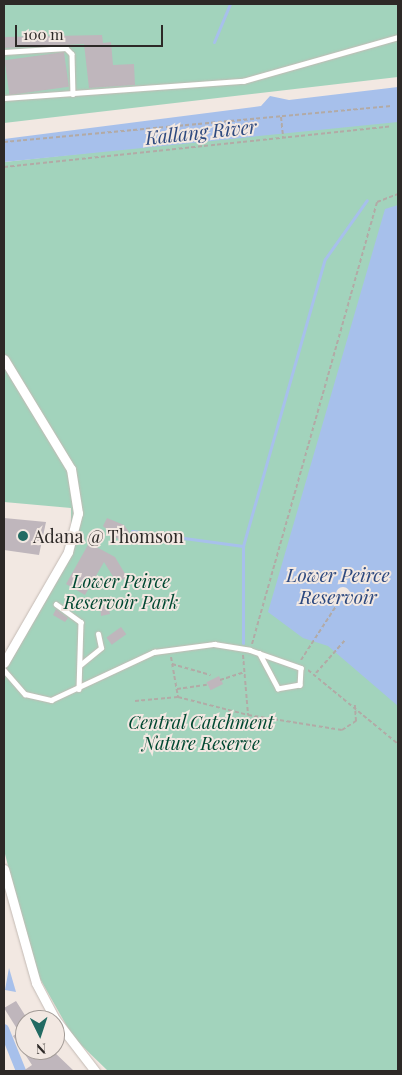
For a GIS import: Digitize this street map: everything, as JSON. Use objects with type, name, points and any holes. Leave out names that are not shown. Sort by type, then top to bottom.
[{"type":"street","points":[[4,359],[71,469],[78,513],[68,552],[4,663]]},
{"type":"street","points":[[4,868],[36,983],[55,1019],[95,1071]]},
{"type":"lane","points":[[4,98],[243,81],[398,37]]},
{"type":"lane","points":[[4,52],[66,48],[72,54],[73,94]]},
{"type":"lane","points":[[56,604],[81,622],[79,689]]},
{"type":"lane","points":[[98,634],[101,648]]},
{"type":"lane","points":[[80,665],[106,644]]},
{"type":"lane","points":[[4,670],[26,694],[41,700],[59,698],[79,689],[118,666],[169,648],[214,644],[250,650],[299,667],[300,685],[278,688],[259,654]]},
{"type":"path","points":[[4,142],[391,106]]},
{"type":"path","points":[[281,117],[283,137]]},
{"type":"path","points":[[4,167],[392,126]]},
{"type":"path","points":[[250,650],[377,202],[398,194]]},
{"type":"path","points":[[340,600],[299,667],[316,673],[398,744]]},
{"type":"path","points":[[316,673],[346,639]]},
{"type":"path","points":[[169,648],[178,697]]},
{"type":"path","points":[[243,649],[248,715]]},
{"type":"path","points":[[172,664],[210,675]]},
{"type":"path","points":[[220,680],[245,672]]},
{"type":"path","points":[[176,689],[207,685]]},
{"type":"path","points":[[135,701],[178,697],[248,715],[342,730],[356,721],[355,705]]},
{"type":"green space","points":[[4,4],[398,4],[398,77],[4,123]]},
{"type":"green space","name":"Central Catchment Nature Reserve","points":[[389,120],[398,122],[398,1071],[108,1071],[73,1037],[65,1023],[65,1010],[58,1010],[34,968],[5,854],[4,663],[66,548],[71,525],[71,508],[4,502],[4,162]]},
{"type":"water","name":"Kallang River","points":[[398,87],[398,122],[4,162],[4,139],[261,106],[270,96],[289,100]]},
{"type":"water","name":"Lower Peirce Reservoir","points":[[398,205],[398,706],[328,646],[303,638],[268,612],[385,209]]},
{"type":"water","points":[[9,968],[16,992],[5,990]]},
{"type":"pier","points":[[340,587],[346,587],[350,594],[346,601],[340,601],[336,597],[336,591]]},
{"type":"building","points":[[102,35],[103,43],[111,42],[113,65],[134,64],[135,85],[89,88],[84,44],[4,48],[4,37]]},
{"type":"building","points":[[64,52],[69,87],[9,95],[5,60]]},
{"type":"building","name":"Adana @ Thomson","points":[[4,518],[46,522],[39,555],[4,550]]},
{"type":"building","points":[[107,518],[124,525],[129,532],[119,540],[103,526]]},
{"type":"building","points":[[89,543],[115,557],[127,577],[117,583],[104,562],[85,595],[66,584]]},
{"type":"building","points":[[108,605],[110,614],[101,616],[100,606]]},
{"type":"building","points":[[56,609],[68,618],[65,622],[53,615]]},
{"type":"building","points":[[121,627],[126,634],[112,645],[106,638]]},
{"type":"building","points":[[219,676],[223,684],[211,690],[207,682]]},
{"type":"building","points":[[16,1001],[22,1010],[15,1010],[15,1026],[4,1008]]},
{"type":"building","points":[[29,1060],[62,1060],[74,1071],[23,1071],[32,1065]]},
{"type":"waterway","points":[[214,42],[230,4]]},
{"type":"waterway","points":[[132,531],[243,546],[325,259],[367,200]]},
{"type":"waterway","points":[[243,546],[243,643]]},
{"type":"waterway","points":[[4,1029],[21,1071]]},
{"type":"place","name":"Adana @ Thomson","points":[[23,536]]},
{"type":"park label","name":"Lower Peirce Reservoir Park","points":[[121,592]]}]
